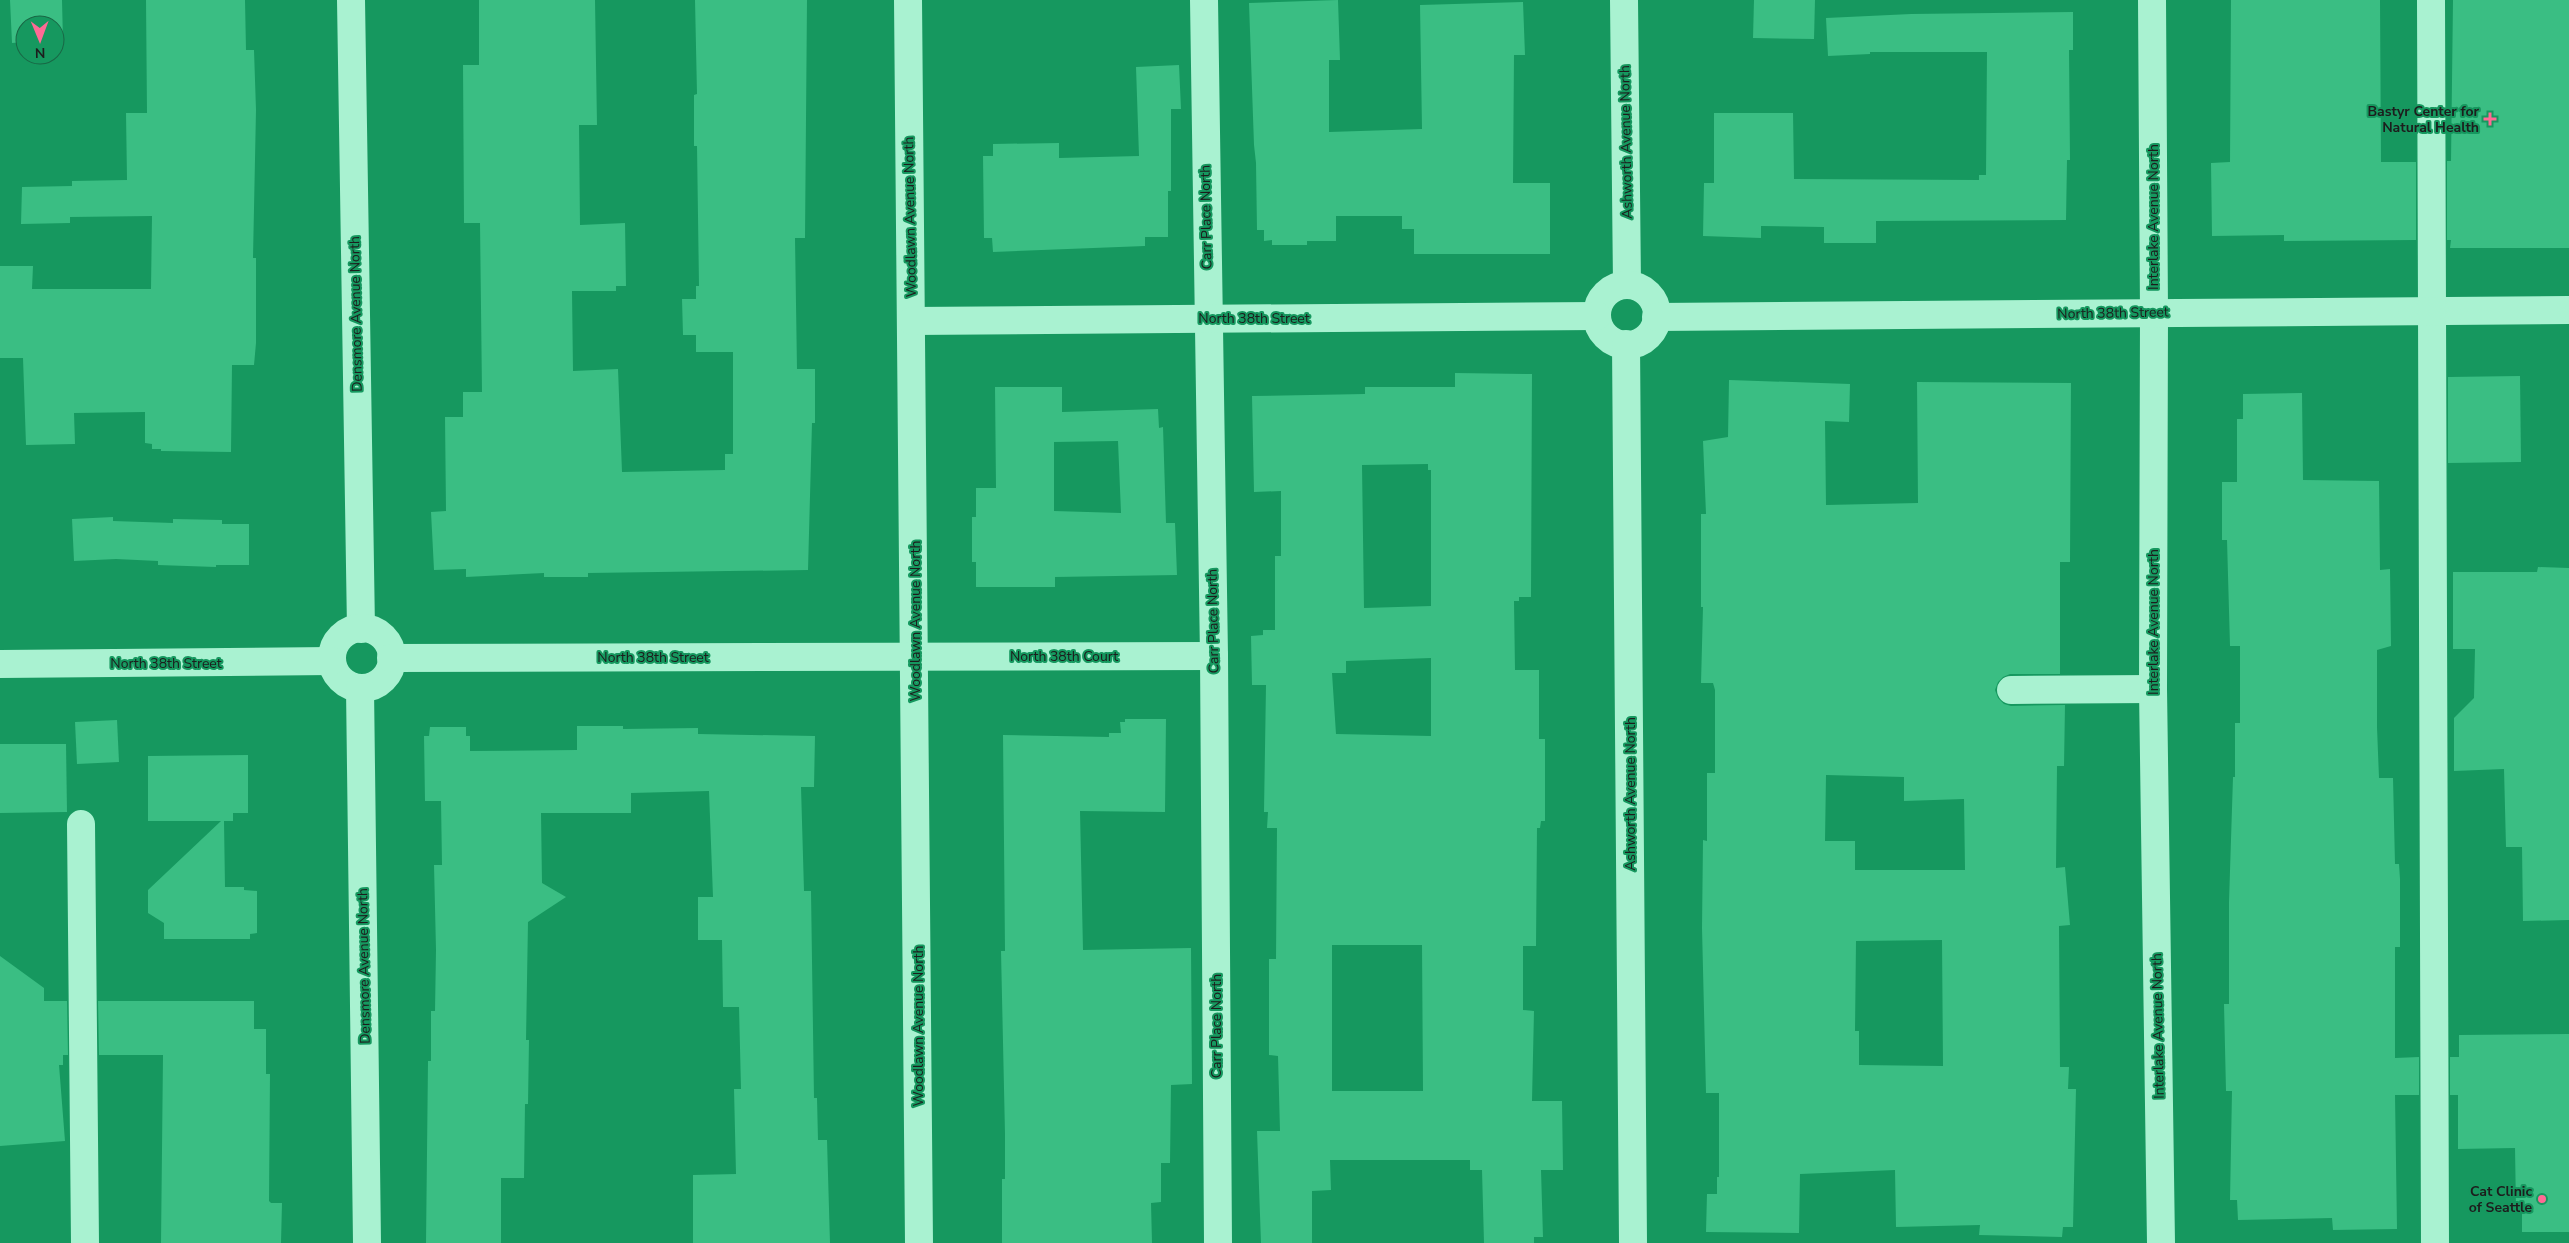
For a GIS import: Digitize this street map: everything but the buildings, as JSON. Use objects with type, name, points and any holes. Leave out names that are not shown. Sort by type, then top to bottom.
[{"type":"street","name":"Densmore Avenue North","points":[[351,0],[361,629]]},
{"type":"street","name":"Woodlawn Avenue North","points":[[908,0],[919,1243]]},
{"type":"street","name":"Carr Place North","points":[[1204,0],[1207,318],[1214,656],[1218,1243]]},
{"type":"street","name":"Ashworth Avenue North","points":[[1624,0],[1627,285]]},
{"type":"street","name":"Interlake Avenue North","points":[[2152,0],[2154,313],[2153,689],[2161,1243]]},
{"type":"street","points":[[2432,0],[2435,1243]]},
{"type":"street","points":[[1627,285],[1641,288],[1650,295],[1655,304],[1656,317],[1651,333],[1644,340],[1626,344],[1616,343],[1602,331],[1597,316],[1599,304],[1612,289],[1627,285]]},
{"type":"street","name":"North 38th Street","points":[[1656,317],[2569,310]]},
{"type":"street","name":"North 38th Street","points":[[912,321],[1597,316]]},
{"type":"street","name":"Ashworth Avenue North","points":[[1626,344],[1634,1243]]},
{"type":"street","points":[[361,629],[375,632],[383,637],[389,645],[391,658],[388,672],[383,680],[374,685],[360,688],[344,683],[337,676],[332,661],[334,647],[340,638],[347,632],[361,629]]},
{"type":"street","name":"North 38th Court","points":[[915,657],[1214,656]]},
{"type":"street","name":"North 38th Street","points":[[391,658],[915,657]]},
{"type":"street","name":"North 38th Street","points":[[0,664],[332,661]]},
{"type":"street","name":"Densmore Avenue North","points":[[360,688],[367,1243]]},
{"type":"street","points":[[2011,690],[2153,689]]},
{"type":"street","points":[[81,824],[85,1243]]},
{"type":"place","name":"Bastyr Center for Natural Health","points":[[2490,119]]},
{"type":"place","name":"Cat Clinic of Seattle","points":[[2542,1199]]}]
